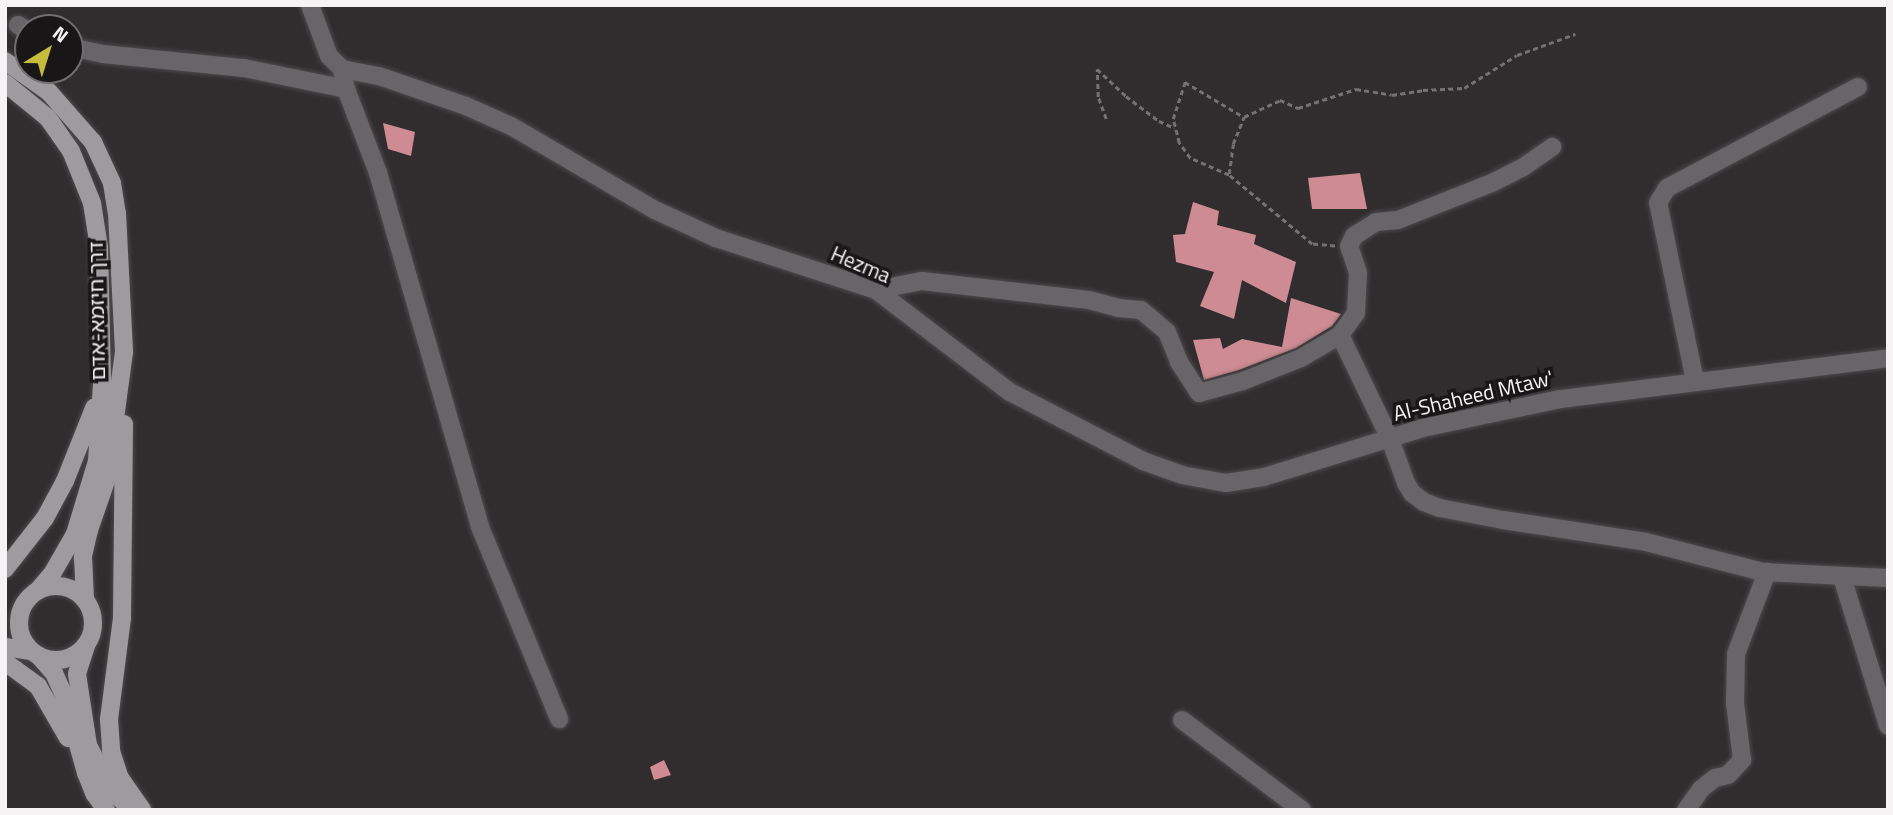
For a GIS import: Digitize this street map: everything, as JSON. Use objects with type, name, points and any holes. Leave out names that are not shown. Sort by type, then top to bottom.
[{"type":"main road","name":"דרך חיזמא-אדם","points":[[5,61],[49,92],[93,142],[112,183],[117,213],[124,352],[107,478],[83,557],[85,599]]},
{"type":"main road","name":"דרך חיזמא-אדם","points":[[5,83],[48,118],[71,150],[92,203],[99,247],[102,384],[97,461],[75,534],[52,574],[39,589]]},
{"type":"main road","points":[[124,352],[124,575],[109,719],[114,760],[120,778],[142,810]]},
{"type":"main road","points":[[5,569],[44,518],[65,481],[102,384]]},
{"type":"main road","points":[[5,615],[23,606],[39,589],[63,586],[85,599],[94,622],[76,674],[88,744],[111,791],[133,810]]},
{"type":"main road","points":[[23,606],[18,625],[24,643],[54,673],[64,695],[86,773],[94,793],[106,810]]},
{"type":"main road","points":[[5,647],[64,660],[86,646]]},
{"type":"main road","points":[[5,662],[21,671],[38,686],[86,773]]},
{"type":"street","points":[[310,5],[329,56],[342,69],[346,89],[393,217],[481,527],[559,719]]},
{"type":"street","points":[[84,50],[244,68],[346,89]]},
{"type":"street","name":"Hezma","points":[[342,69],[379,76],[466,106],[511,126],[655,210],[716,238],[876,290],[1010,393],[1143,461],[1182,475],[1226,483],[1264,477],[1390,439]]},
{"type":"street","points":[[1695,381],[1658,204],[1667,188],[1858,87]]},
{"type":"street","points":[[876,290],[922,281],[1089,300],[1141,310],[1167,332],[1179,362],[1199,393],[1243,381],[1301,358],[1340,335],[1356,313],[1357,273],[1349,246],[1354,236],[1376,222],[1398,220],[1492,183],[1522,168],[1552,147]]},
{"type":"street","name":"Al-Shaheed Mtaw'","points":[[1340,335],[1390,439],[1423,428],[1561,399],[1888,358]]},
{"type":"street","points":[[1390,439],[1398,466],[1412,494],[1440,508],[1646,542],[1768,572],[1888,578]]},
{"type":"street","points":[[1686,810],[1701,789],[1716,778],[1728,775],[1742,760],[1735,703],[1736,654],[1768,572]]},
{"type":"street","points":[[1842,577],[1888,726]]},
{"type":"street","points":[[1182,720],[1302,810]]},
{"type":"path","points":[[1229,175],[1233,144],[1244,117],[1280,100],[1298,108],[1356,89],[1392,95],[1464,88],[1517,55],[1575,34]]},
{"type":"path","points":[[1105,119],[1098,97],[1097,69],[1159,121],[1175,128]]},
{"type":"path","points":[[1244,117],[1185,82],[1173,119],[1179,143],[1190,158],[1229,175],[1312,244],[1349,246]]},
{"type":"building","points":[[383,123],[415,132],[411,156],[388,149]]},
{"type":"building","points":[[1360,173],[1367,209],[1312,209],[1308,178]]},
{"type":"building","points":[[1193,202],[1219,211],[1217,225],[1256,235],[1254,244],[1296,262],[1286,303],[1242,280],[1234,319],[1200,306],[1214,272],[1176,262],[1173,235],[1185,234]]},
{"type":"building","points":[[1291,298],[1341,314],[1332,326],[1296,348],[1204,380],[1193,340],[1220,338],[1223,349],[1242,339],[1282,347]]},
{"type":"building","points":[[664,760],[671,775],[654,780],[650,767]]}]
